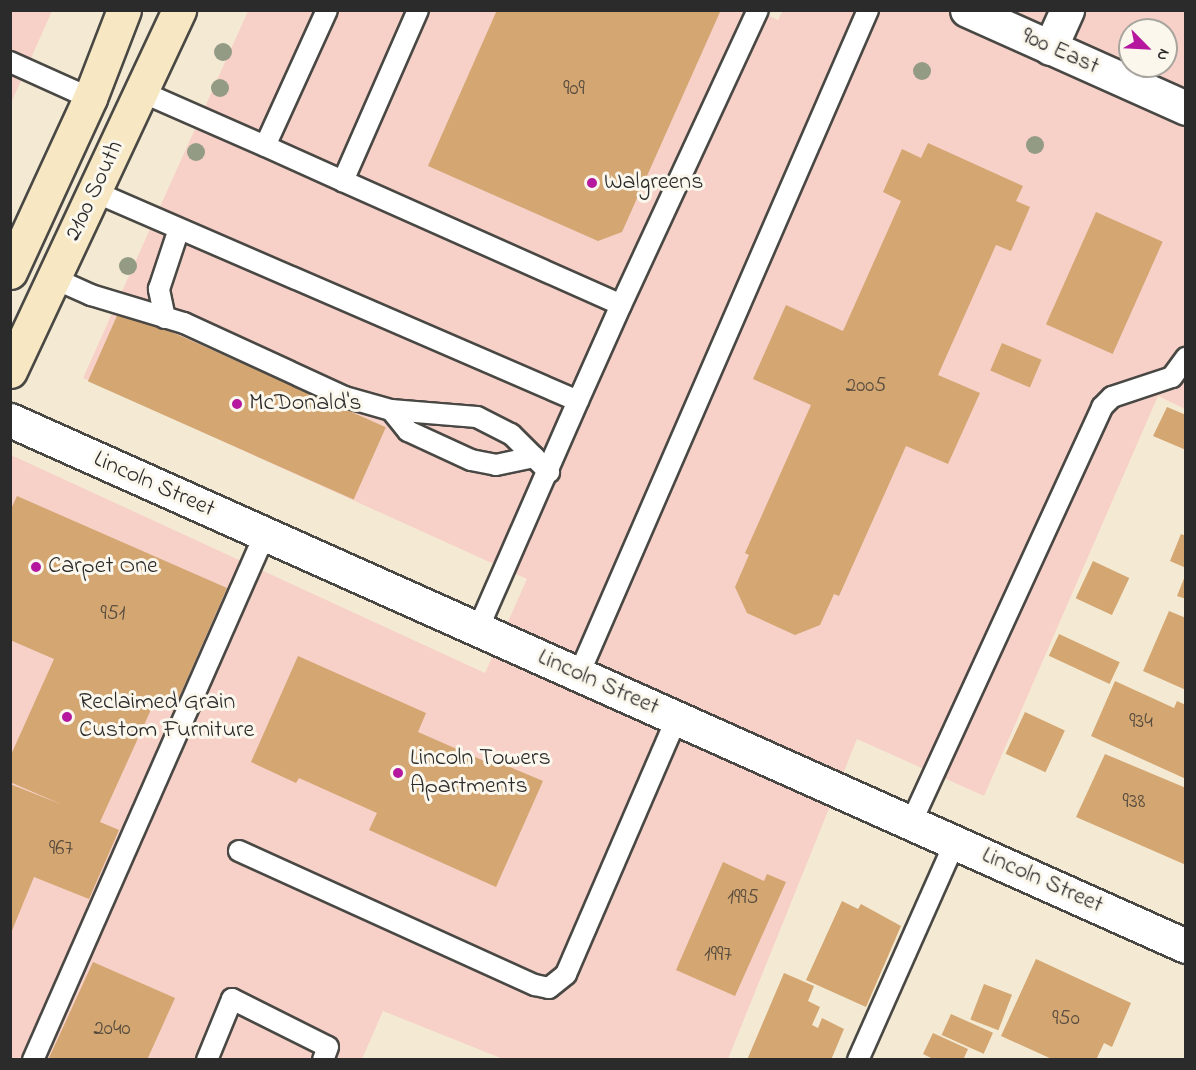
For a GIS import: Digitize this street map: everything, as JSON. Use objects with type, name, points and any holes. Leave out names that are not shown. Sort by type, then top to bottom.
[{"type":"main road","name":"2100 South","points":[[10,272],[90,98],[124,10]]},
{"type":"main road","name":"2100 South","points":[[10,370],[179,10]]},
{"type":"street","name":"900 East","points":[[967,10],[1185,108]]},
{"type":"street","points":[[1050,48],[1067,10]]},
{"type":"street","name":"Lincoln Street","points":[[10,420],[1185,946]]},
{"type":"lane","points":[[265,146],[327,10]]},
{"type":"lane","points":[[343,181],[418,10]]},
{"type":"lane","points":[[478,629],[621,305],[758,10]]},
{"type":"lane","points":[[579,674],[868,10]]},
{"type":"lane","points":[[10,62],[90,98]]},
{"type":"lane","points":[[142,92],[621,305]]},
{"type":"lane","points":[[95,192],[578,401]]},
{"type":"lane","points":[[165,318],[159,289],[179,229]]},
{"type":"lane","points":[[54,278],[91,295],[165,318],[345,397],[391,410],[477,417],[511,434],[549,472]]},
{"type":"lane","points":[[911,823],[1102,407],[1112,397],[1172,377],[1185,358]]},
{"type":"lane","points":[[391,410],[408,431],[471,460],[496,465],[534,457]]},
{"type":"lane","points":[[33,1059],[265,534]]},
{"type":"lane","points":[[239,851],[535,985],[549,988],[566,974],[677,718]]},
{"type":"lane","points":[[858,1059],[955,842]]},
{"type":"lane","points":[[207,1059],[232,999],[328,1047],[323,1059]]},
{"type":"shaded area","points":[[756,10],[778,20],[783,10],[1185,11],[1185,409],[1158,396],[984,796],[857,739],[728,1059],[503,1059],[383,1011],[362,1059],[11,1060],[11,455],[485,673],[527,579],[83,378],[248,11]]},
{"type":"shaded area","points":[[11,11],[52,11],[11,103]]},
{"type":"building","name":"Walgreens","points":[[497,10],[720,12],[622,232],[598,241],[428,166]]},
{"type":"building","points":[[928,143],[1023,186],[1016,201],[1030,207],[1011,251],[996,245],[938,375],[980,393],[948,464],[906,446],[839,596],[834,594],[820,625],[795,635],[747,613],[735,587],[749,555],[745,553],[811,405],[753,379],[786,305],[843,331],[901,201],[883,192],[902,149],[921,158]]},
{"type":"building","points":[[1096,212],[1163,242],[1113,354],[1046,324]]},
{"type":"building","name":"McDonald's","points":[[120,309],[386,427],[354,500],[88,381]]},
{"type":"building","points":[[1002,343],[1042,360],[1030,387],[990,371]]},
{"type":"building","points":[[1167,407],[1186,415],[1186,450],[1153,436]]},
{"type":"building","points":[[17,496],[227,588],[173,711],[154,703],[100,822],[119,830],[89,899],[34,877],[11,933],[10,784],[63,805],[10,782],[10,757],[54,659],[10,640],[10,511]]},
{"type":"building","points":[[1181,534],[1186,536],[1186,568],[1170,561]]},
{"type":"building","points":[[1093,561],[1129,578],[1112,615],[1076,598]]},
{"type":"building","points":[[1186,576],[1186,599],[1177,596]]},
{"type":"building","points":[[1169,611],[1186,618],[1186,690],[1143,671]]},
{"type":"building","points":[[1059,634],[1120,662],[1110,684],[1049,656]]},
{"type":"building","name":"Lincoln Towers Apartments","points":[[298,656],[426,713],[418,732],[498,767],[500,763],[543,781],[496,887],[369,830],[377,813],[299,778],[296,783],[251,762]]},
{"type":"building","points":[[1115,681],[1174,708],[1177,701],[1186,705],[1186,779],[1091,736]]},
{"type":"building","points":[[1025,712],[1065,731],[1045,772],[1006,754]]},
{"type":"building","points":[[1105,754],[1186,788],[1186,865],[1076,817]]},
{"type":"building","points":[[723,862],[764,881],[767,874],[786,882],[735,996],[676,970]]},
{"type":"building","points":[[842,901],[858,909],[861,904],[901,926],[866,1007],[806,980]]},
{"type":"building","points":[[1036,959],[1131,1003],[1112,1047],[1104,1043],[1096,1060],[1054,1060],[1001,1036]]},
{"type":"building","points":[[93,962],[175,998],[147,1060],[48,1060]]},
{"type":"building","points":[[784,973],[814,986],[808,1001],[820,1007],[812,1025],[818,1028],[822,1018],[844,1029],[831,1060],[747,1060]]},
{"type":"building","points":[[984,984],[1012,995],[998,1030],[970,1019]]},
{"type":"building","points":[[951,1014],[993,1033],[984,1054],[942,1035]]},
{"type":"building","points":[[933,1033],[968,1049],[963,1060],[935,1060],[923,1054]]},
{"type":"place","name":"Walgreens","points":[[592,183]]},
{"type":"place","name":"McDonald's","points":[[237,404]]},
{"type":"place","name":"Carpet One","points":[[36,567]]},
{"type":"place","name":"Reclaimed Grain Custom Furniture","points":[[67,717]]},
{"type":"place","name":"Lincoln Towers Apartments","points":[[398,773]]}]
